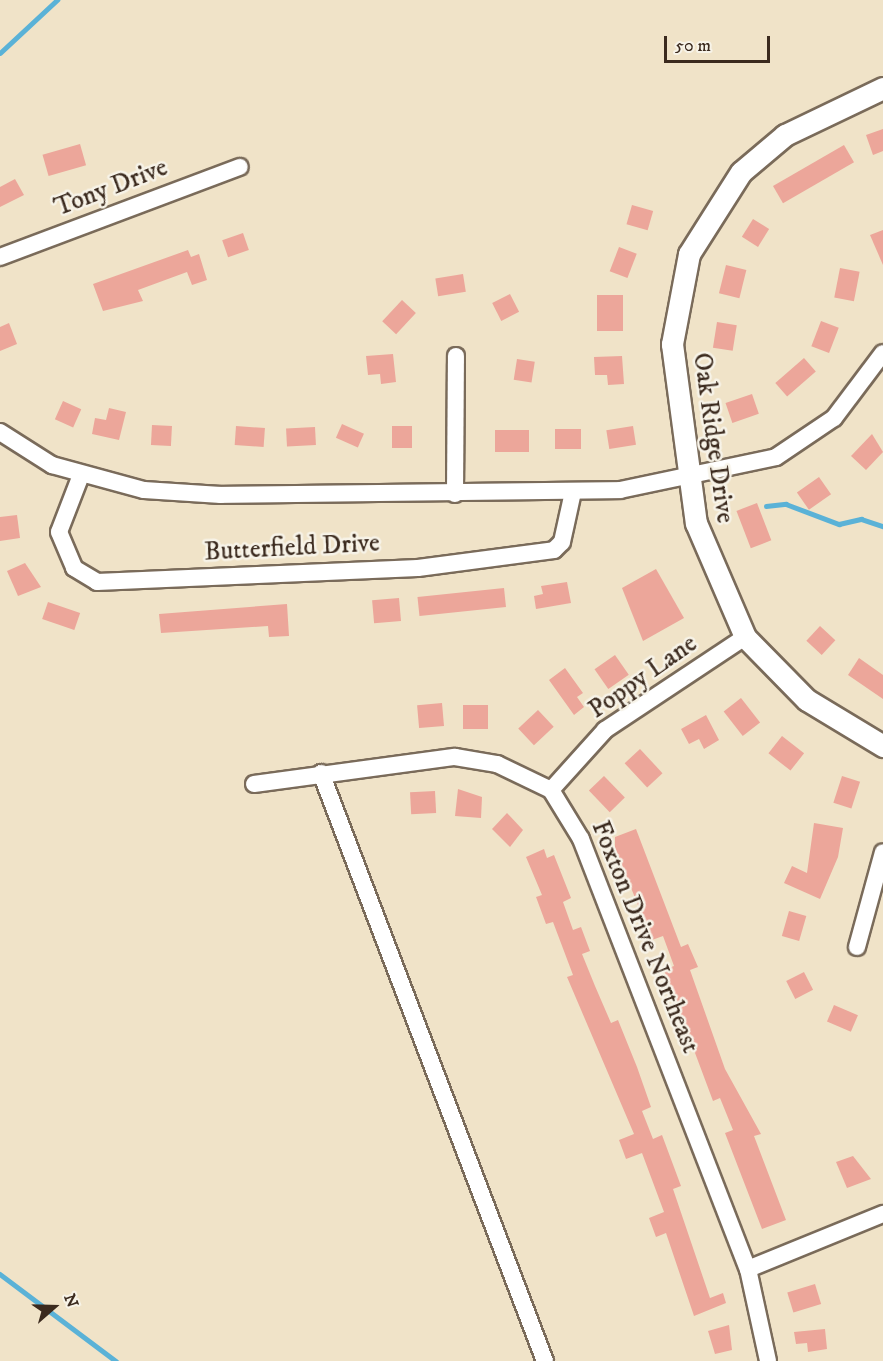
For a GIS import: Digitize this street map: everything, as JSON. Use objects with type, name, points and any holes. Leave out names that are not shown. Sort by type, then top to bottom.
[{"type":"street","name":"Oak Ridge Drive","points":[[883,88],[785,135],[741,172],[703,225],[681,279],[672,344],[687,479],[705,554],[745,637],[807,700],[883,746]]},
{"type":"street","name":"Tony Drive","points":[[0,258],[240,167]]},
{"type":"street","name":"Butterfield Drive","points":[[0,432],[52,465],[81,475],[144,490],[221,495],[573,492],[687,479],[776,457],[834,418],[883,353]]},
{"type":"street","points":[[455,494],[456,356]]},
{"type":"street","name":"Butterfield Drive","points":[[81,475],[59,532],[74,568],[97,582],[418,568],[554,550],[562,542],[573,492]]},
{"type":"street","name":"Poppy Lane","points":[[551,790],[605,730],[745,637]]},
{"type":"street","points":[[254,784],[321,773],[474,759],[551,790]]},
{"type":"street","points":[[321,773],[545,1361]]},
{"type":"street","name":"Foxton Drive Northeast","points":[[551,790],[581,839],[748,1269],[768,1361]]},
{"type":"street","points":[[857,947],[883,852]]},
{"type":"street","points":[[748,1269],[883,1214]]},
{"type":"building","points":[[883,129],[883,151],[873,155],[866,135]]},
{"type":"building","points":[[80,144],[86,165],[49,176],[43,155]]},
{"type":"building","points":[[844,145],[854,162],[783,203],[773,186]]},
{"type":"building","points":[[15,179],[24,195],[0,207],[0,187]]},
{"type":"building","points":[[632,205],[653,211],[648,230],[626,224]]},
{"type":"building","points":[[753,219],[769,229],[758,247],[742,237]]},
{"type":"building","points":[[883,230],[883,265],[870,235]]},
{"type":"building","points":[[243,233],[249,250],[228,257],[222,240]]},
{"type":"building","points":[[619,247],[637,254],[627,278],[610,271]]},
{"type":"building","points":[[188,250],[191,257],[199,254],[207,280],[192,285],[187,272],[138,290],[143,301],[103,311],[93,284]]},
{"type":"building","points":[[726,265],[746,270],[739,298],[719,293]]},
{"type":"building","points":[[840,268],[860,272],[854,301],[834,297]]},
{"type":"building","points":[[463,274],[466,292],[438,296],[435,278]]},
{"type":"building","points":[[510,294],[519,312],[501,321],[492,303]]},
{"type":"building","points":[[597,295],[623,295],[623,331],[597,331]]},
{"type":"building","points":[[402,300],[416,313],[396,334],[382,321]]},
{"type":"building","points":[[821,321],[839,328],[829,353],[811,346]]},
{"type":"building","points":[[717,322],[737,325],[733,351],[713,348]]},
{"type":"building","points":[[9,323],[17,344],[0,351],[0,327]]},
{"type":"building","points":[[393,354],[396,382],[381,384],[380,374],[368,375],[366,356]]},
{"type":"building","points":[[622,356],[624,384],[608,385],[607,375],[595,375],[594,357]]},
{"type":"building","points":[[804,358],[816,372],[787,397],[775,383]]},
{"type":"building","points":[[517,359],[535,362],[531,383],[514,380]]},
{"type":"building","points":[[752,394],[759,414],[732,423],[726,403]]},
{"type":"building","points":[[63,401],[81,409],[73,427],[55,419]]},
{"type":"building","points":[[109,408],[126,412],[119,440],[92,434],[95,418],[106,420]]},
{"type":"building","points":[[342,424],[364,434],[358,447],[336,438]]},
{"type":"building","points":[[152,425],[172,426],[171,446],[151,445]]},
{"type":"building","points":[[236,426],[265,428],[264,447],[235,445]]},
{"type":"building","points":[[392,426],[412,426],[412,448],[392,448]]},
{"type":"building","points":[[633,426],[636,445],[609,449],[606,430]]},
{"type":"building","points":[[315,427],[316,445],[287,446],[286,429]]},
{"type":"building","points":[[555,429],[581,429],[581,449],[555,449]]},
{"type":"building","points":[[495,430],[529,430],[529,452],[495,452]]},
{"type":"building","points":[[872,434],[883,452],[866,470],[851,456]]},
{"type":"building","points":[[819,477],[831,494],[809,510],[797,492]]},
{"type":"building","points":[[757,503],[771,540],[751,548],[736,511]]},
{"type":"building","points":[[17,515],[20,538],[0,541],[0,517]]},
{"type":"building","points":[[25,563],[41,587],[18,596],[7,571]]},
{"type":"building","points":[[656,569],[684,618],[643,641],[622,588]]},
{"type":"building","points":[[567,582],[571,603],[536,609],[534,596],[543,594],[541,586]]},
{"type":"building","points":[[504,588],[506,607],[419,616],[417,597]]},
{"type":"building","points":[[399,598],[401,621],[374,623],[372,600]]},
{"type":"building","points":[[48,602],[80,613],[74,630],[42,619]]},
{"type":"building","points":[[287,604],[289,636],[269,637],[268,626],[161,633],[159,614]]},
{"type":"building","points":[[820,626],[835,640],[822,655],[806,641]]},
{"type":"building","points":[[615,655],[629,675],[608,689],[595,669]]},
{"type":"building","points":[[859,658],[883,675],[883,699],[848,675]]},
{"type":"building","points":[[565,668],[583,693],[577,697],[584,707],[574,715],[549,680]]},
{"type":"building","points":[[741,698],[760,722],[743,736],[724,712]]},
{"type":"building","points":[[442,703],[444,726],[419,728],[417,705]]},
{"type":"building","points":[[463,705],[488,705],[488,729],[463,729]]},
{"type":"building","points":[[538,710],[554,727],[534,745],[518,728]]},
{"type":"building","points":[[706,715],[719,740],[704,749],[699,739],[689,744],[681,729]]},
{"type":"building","points":[[782,736],[804,753],[791,771],[768,753]]},
{"type":"building","points":[[640,749],[663,773],[647,787],[625,763]]},
{"type":"building","points":[[604,776],[625,798],[610,812],[589,791]]},
{"type":"building","points":[[842,776],[860,782],[851,809],[833,803]]},
{"type":"building","points":[[458,789],[482,797],[481,818],[455,816]]},
{"type":"building","points":[[435,791],[436,813],[411,814],[410,792]]},
{"type":"building","points":[[507,813],[523,830],[510,847],[492,829]]},
{"type":"building","points":[[814,823],[843,828],[838,857],[820,899],[784,883],[792,866],[807,873]]},
{"type":"building","points":[[636,829],[681,947],[688,944],[698,967],[690,970],[725,1069],[761,1134],[754,1136],[786,1220],[762,1229],[725,1133],[733,1130],[720,1098],[713,1101],[664,970],[674,966],[663,936],[652,940],[615,848],[615,837]]},
{"type":"building","points":[[544,849],[547,858],[554,855],[571,898],[563,902],[573,930],[581,927],[590,951],[582,954],[595,986],[611,1023],[618,1020],[637,1067],[651,1107],[642,1111],[653,1139],[662,1135],[681,1186],[673,1189],[710,1298],[723,1293],[726,1303],[694,1316],[666,1233],[656,1237],[649,1218],[664,1212],[642,1153],[626,1159],[619,1140],[634,1134],[567,977],[573,975],[553,922],[546,924],[536,897],[542,895],[526,857]]},
{"type":"building","points":[[789,911],[806,916],[799,941],[782,936]]},
{"type":"building","points":[[804,972],[813,990],[795,999],[786,981]]},
{"type":"building","points":[[834,1005],[858,1015],[851,1032],[827,1022]]},
{"type":"building","points":[[853,1156],[871,1179],[847,1188],[836,1162]]},
{"type":"building","points":[[815,1284],[821,1304],[793,1313],[787,1292]]},
{"type":"building","points":[[729,1325],[732,1350],[715,1354],[708,1331]]},
{"type":"building","points":[[825,1329],[827,1349],[808,1352],[807,1343],[796,1344],[794,1332]]},
{"type":"waterway","points":[[0,53],[57,0]]},
{"type":"waterway","points":[[766,506],[786,504],[839,524],[861,519],[883,526]]},
{"type":"waterway","points":[[0,1274],[116,1361]]}]
